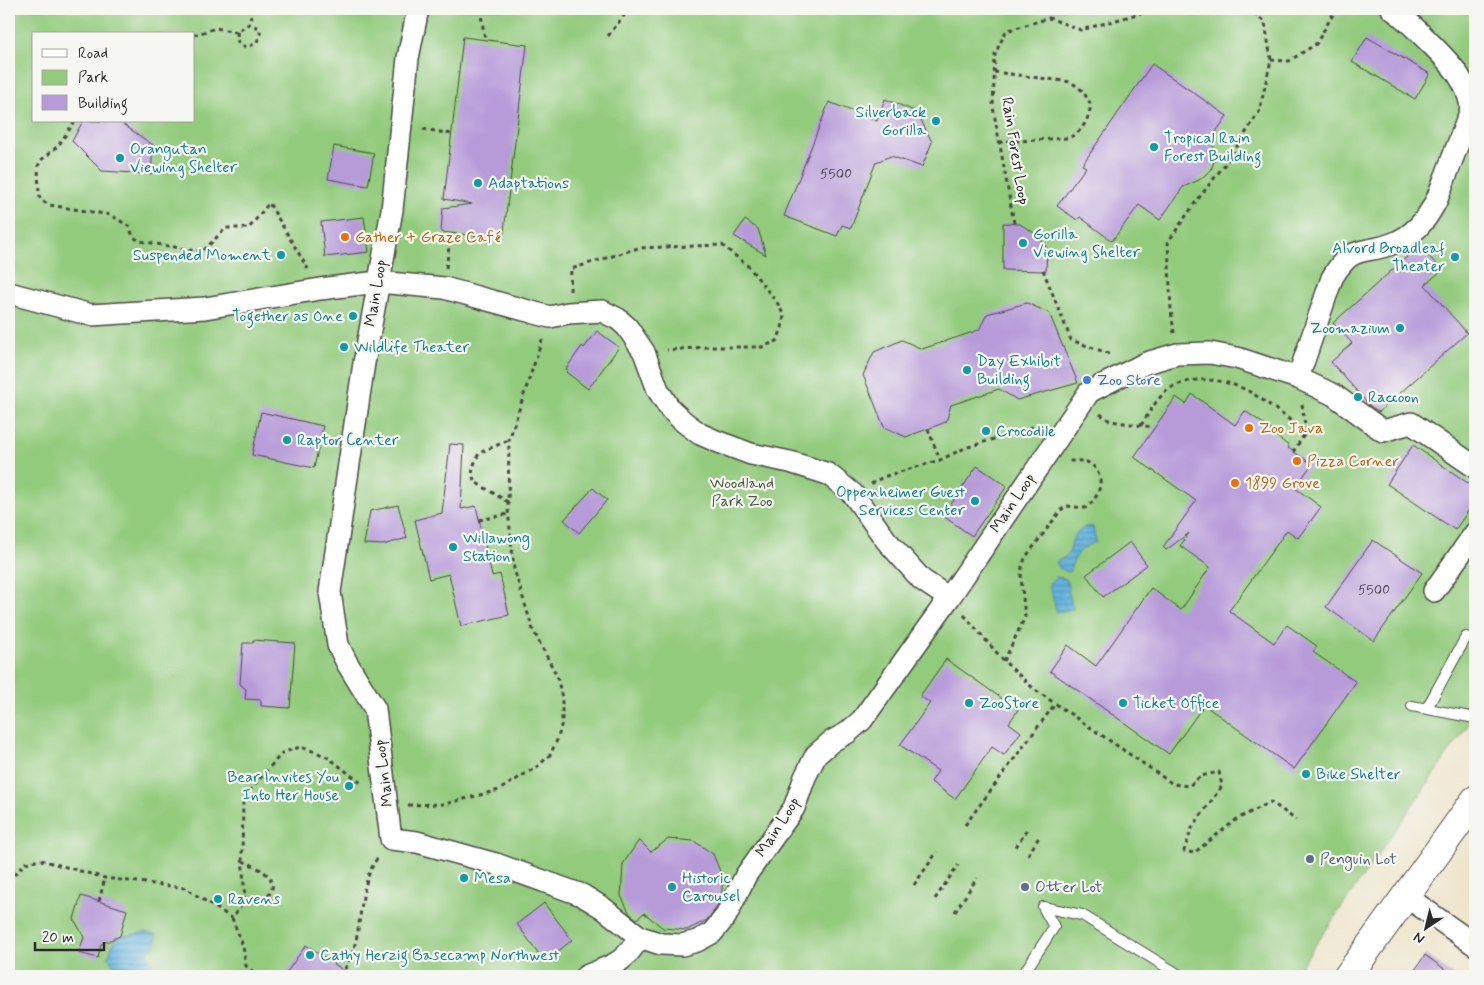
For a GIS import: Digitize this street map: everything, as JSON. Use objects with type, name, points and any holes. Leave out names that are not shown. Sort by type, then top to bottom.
[{"type":"street","name":"Main Loop","points":[[418,9],[408,58],[392,210],[349,458],[330,592],[338,645],[375,709],[391,839],[417,842],[496,864],[582,895],[603,908],[640,937],[661,944],[682,945],[705,938],[726,916],[746,876],[794,808],[805,777],[816,755],[832,740],[847,733],[862,720],[949,598],[1089,392],[1146,363],[1177,354],[1210,353],[1224,355],[1298,378],[1334,395],[1384,431],[1411,423],[1475,467]]},
{"type":"street","points":[[1298,378],[1328,289],[1338,268],[1347,258],[1359,250],[1382,247],[1396,242],[1422,224],[1437,199],[1471,110],[1470,97],[1462,80],[1451,64],[1414,27],[1392,9]]},
{"type":"street","points":[[9,293],[91,315],[205,308],[320,289],[378,282],[444,288],[559,315],[595,310],[610,313],[627,328],[644,352],[658,390],[670,409],[700,434],[752,454],[790,462],[828,474],[852,494],[886,540],[922,580],[949,598]]},
{"type":"street","points":[[1434,591],[1475,533]]},
{"type":"street","points":[[1348,976],[1407,897],[1475,800]]},
{"type":"street","points":[[1407,897],[1475,945]]},
{"type":"street","points":[[586,976],[622,960],[640,937]]},
{"type":"lane","points":[[1427,708],[1466,637]]},
{"type":"lane","points":[[1412,706],[1475,718]]},
{"type":"lane","points":[[1022,976],[1054,926],[1044,907],[1082,914],[1181,976]]},
{"type":"path","points":[[195,35],[216,28],[237,32],[249,24],[253,9]]},
{"type":"path","points":[[480,9],[485,39]]},
{"type":"path","points":[[608,36],[630,9]]},
{"type":"path","name":"Rain Forest Loop","points":[[1014,223],[993,107],[995,54],[1006,31],[1049,18],[1081,30],[1155,9]]},
{"type":"path","points":[[1177,354],[1171,310],[1168,242],[1229,159],[1258,112],[1271,60],[1265,23],[1251,9]]},
{"type":"path","points":[[1271,60],[1289,61],[1316,44],[1336,9]]},
{"type":"path","points":[[237,32],[238,42],[242,46],[249,47],[259,41],[261,33],[259,28],[249,24]]},
{"type":"path","points":[[994,72],[1071,82],[1083,91],[1091,105],[1088,119],[1076,134],[1068,138],[1000,142]]},
{"type":"path","points":[[74,122],[58,146],[41,160],[38,166],[39,196],[41,200],[49,205],[111,215],[130,227],[133,236],[140,241],[202,252],[226,228],[249,228],[269,203],[320,289]]},
{"type":"path","points":[[402,126],[452,134]]},
{"type":"path","points":[[444,288],[451,234]]},
{"type":"path","points":[[232,918],[245,900],[242,860],[243,804],[249,791],[282,753],[300,747],[316,752],[329,758],[360,782],[386,798],[445,804],[499,790],[517,781],[550,755],[558,738],[562,722],[562,698],[557,676],[533,630],[514,569],[508,514],[509,440],[559,315],[571,269],[638,248],[722,245],[750,267],[778,304],[784,316],[777,341],[762,347],[707,347],[644,352]]},
{"type":"path","points":[[1042,270],[1071,340],[1105,353],[1146,363]]},
{"type":"path","points":[[1293,452],[1306,432],[1298,378]]},
{"type":"path","points":[[1140,425],[1168,390],[1194,380],[1209,380],[1250,392],[1306,432]]},
{"type":"path","points":[[852,494],[883,476],[940,460],[965,448],[1077,411]]},
{"type":"path","points":[[1100,414],[1110,420],[1152,427]]},
{"type":"path","points":[[928,429],[940,460]]},
{"type":"path","points":[[508,503],[475,482],[472,476],[473,466],[479,453],[509,440]]},
{"type":"path","points":[[1004,661],[1025,617],[1021,578],[1025,558],[1061,510],[1066,506],[1085,508],[1090,505],[1098,494],[1101,484],[1101,480],[1093,466],[1082,461],[1068,461],[1050,448]]},
{"type":"path","points":[[479,520],[508,514]]},
{"type":"path","points":[[949,598],[1004,661],[1034,689],[1173,784],[1189,786],[1201,776],[1219,772],[1222,786],[1192,828],[1184,850],[1194,853],[1236,820],[1271,802],[1296,820]]},
{"type":"path","points":[[966,825],[1055,704]]},
{"type":"path","points":[[1016,847],[1027,830]]},
{"type":"path","points":[[1028,855],[1039,837]]},
{"type":"path","points":[[341,976],[354,948],[369,872],[391,839]]},
{"type":"path","points":[[914,885],[937,852]]},
{"type":"path","points":[[9,881],[25,864],[41,860],[105,878],[185,888],[232,918],[243,946],[246,966],[258,976]]},
{"type":"path","points":[[242,860],[262,871],[270,877],[272,882],[269,896],[262,900],[245,900]]},
{"type":"path","points":[[935,899],[958,865]]},
{"type":"path","points":[[99,902],[105,878]]},
{"type":"path","points":[[955,912],[977,878]]},
{"type":"green space","name":"Woodland Park Zoo","points":[[9,9],[1475,9],[1475,715],[1294,976],[9,976]]},
{"type":"water","points":[[1085,527],[1093,527],[1096,542],[1078,553],[1069,572],[1060,569],[1056,562],[1067,556],[1072,540]]},
{"type":"water","points":[[1057,577],[1066,579],[1073,609],[1057,612],[1049,584]]},
{"type":"water","points":[[145,932],[157,935],[155,945],[147,953],[157,976],[133,976],[122,966],[113,964],[108,957],[118,937]]},
{"type":"building","name":"Adaptations","points":[[463,37],[527,45],[503,239],[441,232],[443,208],[472,204],[444,199]]},
{"type":"building","points":[[1367,37],[1430,74],[1415,99],[1352,62]]},
{"type":"building","name":"Tropical Rain Forest Building","points":[[1152,64],[1227,116],[1211,139],[1216,156],[1211,170],[1199,180],[1183,187],[1160,220],[1139,205],[1112,241],[1080,217],[1077,220],[1057,206],[1086,167],[1082,165]]},
{"type":"building","points":[[885,99],[917,112],[932,142],[922,167],[891,156],[876,162],[851,228],[842,225],[837,236],[784,216],[829,102],[877,121]]},
{"type":"building","name":"Orangutan Viewing Shelter","points":[[82,122],[119,122],[153,145],[151,174],[102,171],[72,141]]},
{"type":"building","points":[[334,146],[374,153],[368,186],[328,179]]},
{"type":"building","name":"Gather + Graze Café","points":[[364,217],[369,252],[325,257],[321,222]]},
{"type":"building","points":[[745,220],[758,229],[766,255],[734,236]]},
{"type":"building","name":"Gorilla Viewing Shelter","points":[[1003,223],[1020,224],[1039,236],[1047,249],[1046,271],[1003,270]]},
{"type":"building","name":"Zoomazium","points":[[1419,246],[1442,270],[1425,285],[1467,333],[1379,412],[1370,406],[1331,362],[1352,343],[1333,323]]},
{"type":"building","name":"Day Exhibit Building","points":[[1027,303],[1049,313],[1078,383],[1017,400],[999,389],[951,405],[946,422],[906,437],[884,427],[863,375],[874,352],[902,340],[922,349],[979,330],[987,314]]},
{"type":"building","points":[[597,331],[619,347],[588,389],[566,372],[568,370],[566,369],[582,346],[584,348]]},
{"type":"building","points":[[1192,394],[1235,425],[1245,411],[1271,429],[1270,432],[1289,446],[1288,448],[1312,464],[1295,488],[1321,507],[1298,538],[1287,530],[1229,611],[1274,643],[1287,625],[1317,646],[1313,652],[1356,682],[1294,769],[1204,705],[1169,754],[1050,671],[1068,645],[1096,666],[1151,588],[1181,610],[1210,567],[1180,546],[1189,533],[1166,550],[1163,547],[1196,501],[1134,457],[1176,397],[1186,404]]},
{"type":"building","name":"Raptor Center","points":[[261,412],[323,426],[314,468],[252,455]]},
{"type":"building","name":"Willawong Station","points":[[450,444],[464,445],[461,509],[476,506],[492,576],[500,574],[509,615],[461,626],[449,574],[429,579],[415,520],[442,513]]},
{"type":"building","points":[[1413,445],[1475,488],[1475,501],[1455,530],[1387,484]]},
{"type":"building","name":"Oppenheimer Guest Services Center","points":[[977,466],[1007,486],[972,536],[943,516]]},
{"type":"building","points":[[593,488],[607,500],[579,533],[564,520]]},
{"type":"building","points":[[398,505],[407,538],[383,545],[364,544],[370,511]]},
{"type":"building","points":[[1373,540],[1422,573],[1374,641],[1326,607]]},
{"type":"building","points":[[1130,542],[1147,565],[1103,597],[1086,575]]},
{"type":"building","points":[[253,640],[295,643],[290,708],[261,706],[261,700],[245,699],[246,689],[240,684],[243,643],[253,643]]},
{"type":"building","points":[[946,659],[1018,710],[1009,723],[1021,732],[1004,755],[992,747],[955,799],[931,782],[938,771],[900,745],[930,703],[920,696]]},
{"type":"building","name":"Historic Carousel","points":[[668,839],[694,841],[713,854],[723,879],[721,898],[716,908],[707,920],[687,930],[663,928],[644,913],[637,919],[630,914],[621,896],[623,864],[639,840],[651,852]]},
{"type":"building","points":[[81,896],[127,910],[120,936],[101,944],[98,958],[79,953],[84,937],[74,919]]},
{"type":"building","points":[[544,903],[572,940],[545,962],[517,924]]},
{"type":"building","name":"Cathy Herzig Basecamp Northwest","points":[[306,945],[352,976],[284,976]]},
{"type":"building","points":[[1425,955],[1454,976],[1411,976]]},
{"type":"place","name":"Silverback Gorilla","points":[[936,121]]},
{"type":"place","name":"Tropical Rain Forest Building","points":[[1154,147]]},
{"type":"place","name":"Orangutan Viewing Shelter","points":[[120,158]]},
{"type":"place","name":"Adaptations","points":[[478,183]]},
{"type":"place","name":"Gather + Graze Café","points":[[345,237]]},
{"type":"place","name":"Gorilla Viewing Shelter","points":[[1023,243]]},
{"type":"place","name":"Suspended Moment","points":[[281,255]]},
{"type":"place","name":"Alvord Broadleaf Theater","points":[[1455,257]]},
{"type":"place","name":"Together as One","points":[[353,316]]},
{"type":"place","name":"Zoomazium","points":[[1400,328]]},
{"type":"place","name":"Wildlife Theater","points":[[344,347]]},
{"type":"place","name":"Day Exhibit Building","points":[[967,370]]},
{"type":"place","name":"Zoo Store","points":[[1087,380]]},
{"type":"place","name":"Raccoon","points":[[1358,397]]},
{"type":"place","name":"Zoo Java","points":[[1249,428]]},
{"type":"place","name":"Crocodile","points":[[986,431]]},
{"type":"place","name":"Raptor Center","points":[[287,440]]},
{"type":"place","name":"Pizza Corner","points":[[1297,461]]},
{"type":"place","name":"1899 Grove","points":[[1235,483]]},
{"type":"place","name":"Oppenheimer Guest Services Center","points":[[975,501]]},
{"type":"place","name":"Willawong Station","points":[[453,547]]},
{"type":"place","name":"ZooStore","points":[[969,703]]},
{"type":"place","name":"Ticket Office","points":[[1123,703]]},
{"type":"place","name":"Bike Shelter","points":[[1306,774]]},
{"type":"place","name":"Bear Invites You Into Her House","points":[[349,786]]},
{"type":"place","name":"Penguin Lot","points":[[1310,859]]},
{"type":"place","name":"Mesa","points":[[464,878]]},
{"type":"place","name":"Historic Carousel","points":[[672,887]]},
{"type":"place","name":"Otter Lot","points":[[1025,887]]},
{"type":"place","name":"Ravens","points":[[218,899]]},
{"type":"place","name":"Cathy Herzig Basecamp Northwest","points":[[310,955]]}]
